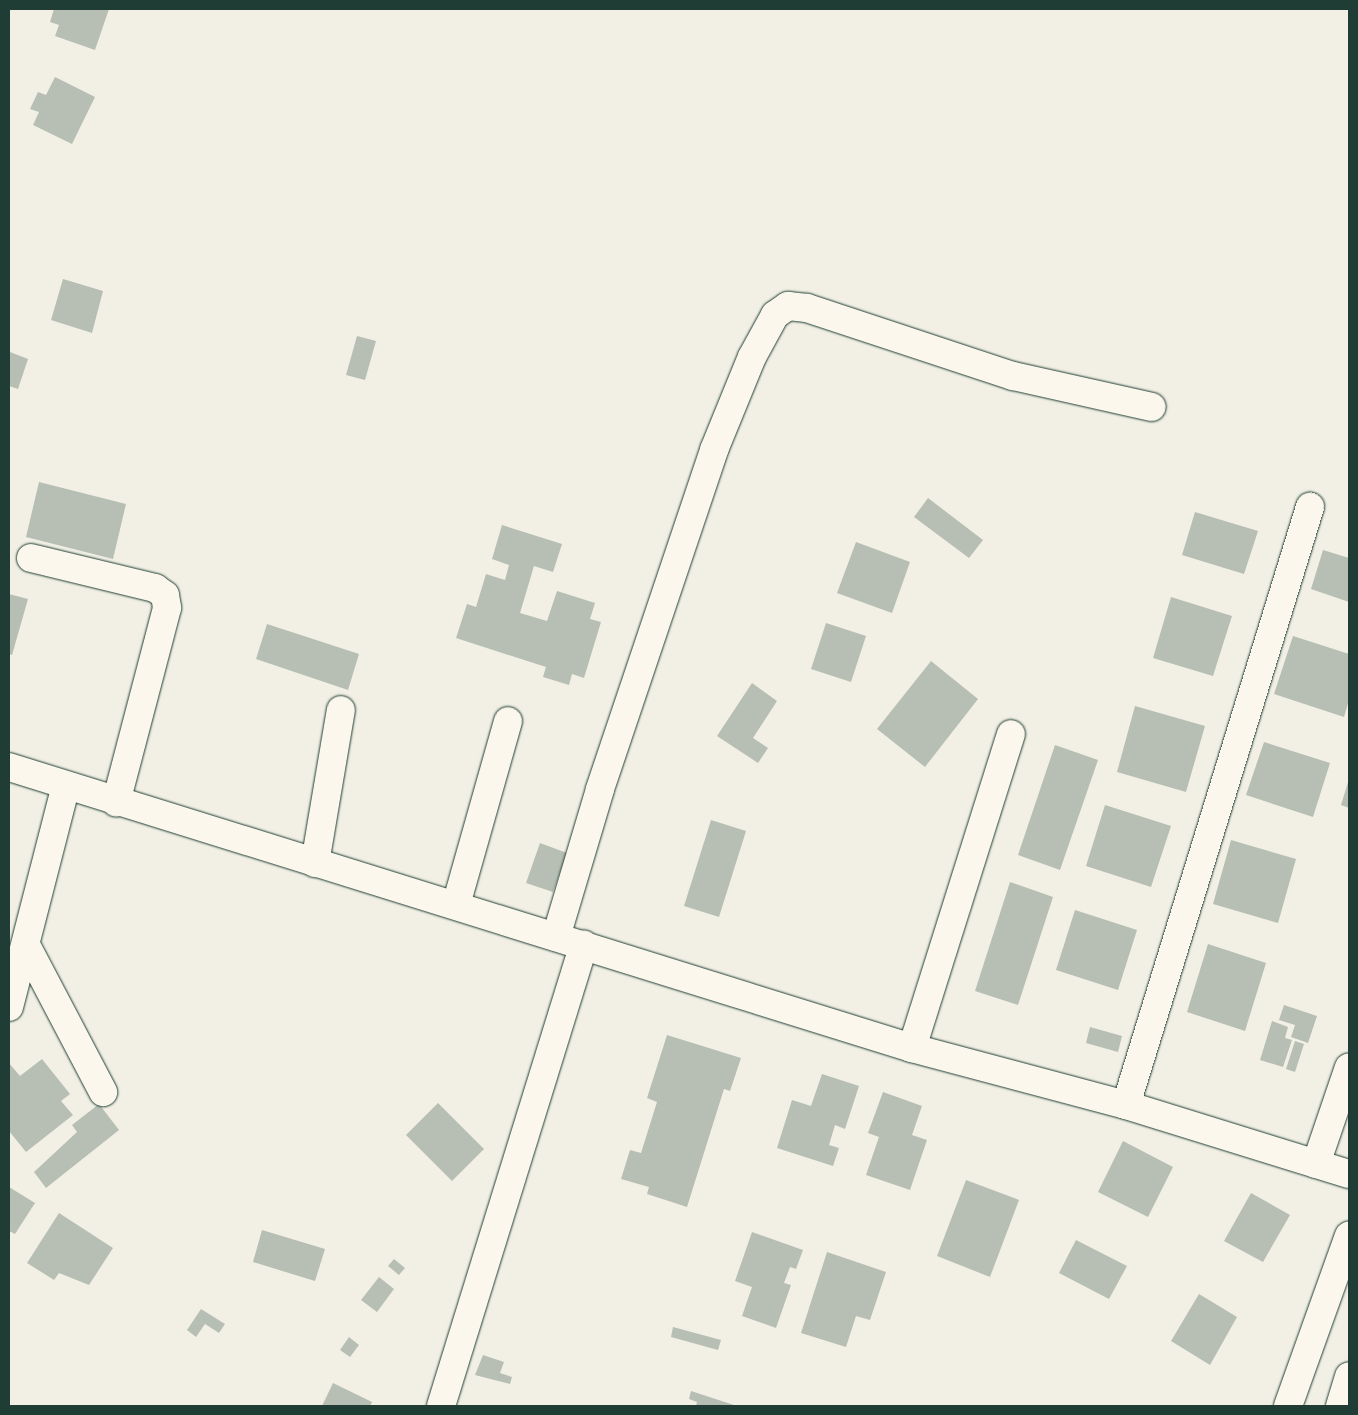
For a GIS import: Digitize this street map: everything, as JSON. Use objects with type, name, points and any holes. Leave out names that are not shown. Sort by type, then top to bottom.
[{"type":"street","points":[[556,937],[600,789],[714,450],[752,357],[775,315],[788,306],[807,308],[1013,376],[1152,407]]},
{"type":"street","points":[[1126,1105],[1310,507]]},
{"type":"street","points":[[31,558],[155,588],[165,595],[167,608],[116,802]]},
{"type":"street","points":[[315,863],[341,710]]},
{"type":"street","points":[[456,905],[508,721]]},
{"type":"street","points":[[912,1048],[1012,734]]},
{"type":"street","points":[[9,767],[116,802],[456,905],[912,1048],[1126,1105],[1349,1174]]},
{"type":"street","points":[[9,1007],[27,947],[66,785]]},
{"type":"street","points":[[441,1406],[584,946]]},
{"type":"street","points":[[27,947],[103,1092]]},
{"type":"street","points":[[1316,1164],[1349,1067]]},
{"type":"street","points":[[1288,1406],[1349,1236]]},
{"type":"street","points":[[1340,1406],[1349,1376]]},
{"type":"building","points":[[54,9],[109,9],[95,50],[55,36],[59,25],[50,22]]},
{"type":"building","points":[[55,77],[95,97],[72,144],[33,125],[39,112],[30,109],[38,92],[46,95]]},
{"type":"building","points":[[63,279],[103,291],[92,333],[51,320]]},
{"type":"building","points":[[357,336],[376,341],[365,380],[346,375]]},
{"type":"building","points":[[10,352],[28,359],[18,389],[9,386]]},
{"type":"building","points":[[39,482],[126,504],[113,559],[26,537]]},
{"type":"building","points":[[928,498],[983,540],[969,558],[914,517]]},
{"type":"building","points":[[1195,512],[1258,531],[1244,574],[1182,555]]},
{"type":"building","points":[[502,525],[562,544],[553,572],[534,566],[520,613],[547,621],[557,591],[595,603],[590,619],[601,622],[584,678],[572,674],[569,685],[543,677],[546,667],[456,638],[467,604],[476,607],[486,574],[505,580],[509,565],[492,559]]},
{"type":"building","points":[[856,542],[910,562],[892,613],[837,593]]},
{"type":"building","points":[[1323,550],[1349,558],[1349,602],[1311,589]]},
{"type":"building","points":[[9,594],[28,599],[12,655],[9,654]]},
{"type":"building","points":[[1171,597],[1232,616],[1213,676],[1153,658]]},
{"type":"building","points":[[826,623],[866,636],[851,682],[811,669]]},
{"type":"building","points":[[267,624],[359,654],[348,690],[256,659]]},
{"type":"building","points":[[1293,636],[1349,654],[1349,700],[1344,717],[1274,694]]},
{"type":"building","points":[[931,661],[978,699],[925,767],[877,729]]},
{"type":"building","points":[[752,683],[777,701],[753,738],[768,748],[758,763],[717,736]]},
{"type":"building","points":[[1135,706],[1205,726],[1186,792],[1117,772]]},
{"type":"building","points":[[1264,742],[1330,763],[1313,817],[1246,795]]},
{"type":"building","points":[[1055,745],[1098,760],[1060,870],[1018,855]]},
{"type":"building","points":[[1349,779],[1349,808],[1341,805]]},
{"type":"building","points":[[1105,805],[1171,826],[1151,887],[1086,866]]},
{"type":"building","points":[[711,820],[746,831],[719,917],[684,906]]},
{"type":"building","points":[[1231,840],[1296,859],[1278,923],[1213,904]]},
{"type":"building","points":[[540,843],[567,853],[553,892],[526,883]]},
{"type":"building","points":[[1010,882],[1053,897],[1018,1005],[975,991]]},
{"type":"building","points":[[1075,910],[1137,930],[1118,990],[1056,970]]},
{"type":"building","points":[[1208,944],[1266,963],[1245,1031],[1187,1012]]},
{"type":"building","points":[[1284,1005],[1317,1016],[1308,1043],[1291,1037],[1295,1025],[1279,1020]]},
{"type":"building","points":[[1272,1021],[1288,1027],[1285,1038],[1292,1040],[1283,1067],[1260,1060]]},
{"type":"building","points":[[1090,1027],[1122,1036],[1118,1052],[1086,1043]]},
{"type":"building","points":[[667,1035],[741,1058],[730,1091],[724,1089],[687,1207],[647,1194],[649,1187],[621,1179],[630,1150],[641,1153],[657,1102],[647,1098]]},
{"type":"building","points":[[1295,1041],[1304,1044],[1295,1072],[1286,1069]]},
{"type":"building","points":[[42,1059],[70,1094],[61,1101],[73,1115],[26,1152],[9,1131],[9,1063],[20,1076]]},
{"type":"building","points":[[822,1074],[859,1086],[845,1129],[835,1125],[829,1145],[839,1148],[833,1166],[777,1148],[792,1100],[811,1106]]},
{"type":"building","points":[[883,1092],[922,1106],[912,1135],[927,1140],[910,1190],[866,1175],[879,1137],[868,1133]]},
{"type":"building","points":[[438,1103],[484,1149],[452,1181],[406,1135]]},
{"type":"building","points":[[99,1104],[119,1130],[46,1188],[34,1172],[77,1132],[72,1125]]},
{"type":"building","points":[[1123,1141],[1173,1167],[1148,1217],[1098,1192]]},
{"type":"building","points":[[966,1180],[1019,1200],[990,1277],[937,1256]]},
{"type":"building","points":[[9,1187],[35,1203],[15,1234],[9,1231]]},
{"type":"building","points":[[1251,1193],[1290,1215],[1263,1262],[1224,1241]]},
{"type":"building","points":[[59,1213],[113,1248],[89,1285],[59,1273],[54,1280],[27,1263]]},
{"type":"building","points":[[262,1230],[325,1249],[315,1281],[253,1262]]},
{"type":"building","points":[[752,1232],[803,1250],[796,1269],[790,1267],[784,1283],[791,1285],[776,1328],[742,1316],[752,1287],[735,1281]]},
{"type":"building","points":[[1076,1240],[1127,1266],[1109,1299],[1059,1273]]},
{"type":"building","points":[[827,1252],[886,1272],[870,1320],[856,1316],[846,1347],[801,1333]]},
{"type":"building","points":[[394,1259],[405,1268],[399,1275],[388,1266]]},
{"type":"building","points":[[379,1277],[394,1289],[377,1312],[361,1300]]},
{"type":"building","points":[[1199,1294],[1237,1317],[1210,1365],[1171,1341]]},
{"type":"building","points":[[201,1309],[225,1324],[219,1333],[205,1324],[196,1337],[187,1330]]},
{"type":"building","points":[[673,1327],[721,1340],[718,1350],[671,1337]]},
{"type":"building","points":[[349,1337],[359,1345],[350,1357],[340,1350]]},
{"type":"building","points":[[483,1355],[504,1362],[500,1373],[512,1377],[510,1384],[475,1375]]},
{"type":"building","points":[[333,1383],[372,1402],[370,1406],[322,1406]]},
{"type":"building","points":[[691,1391],[737,1406],[696,1406],[697,1402],[689,1399]]}]
